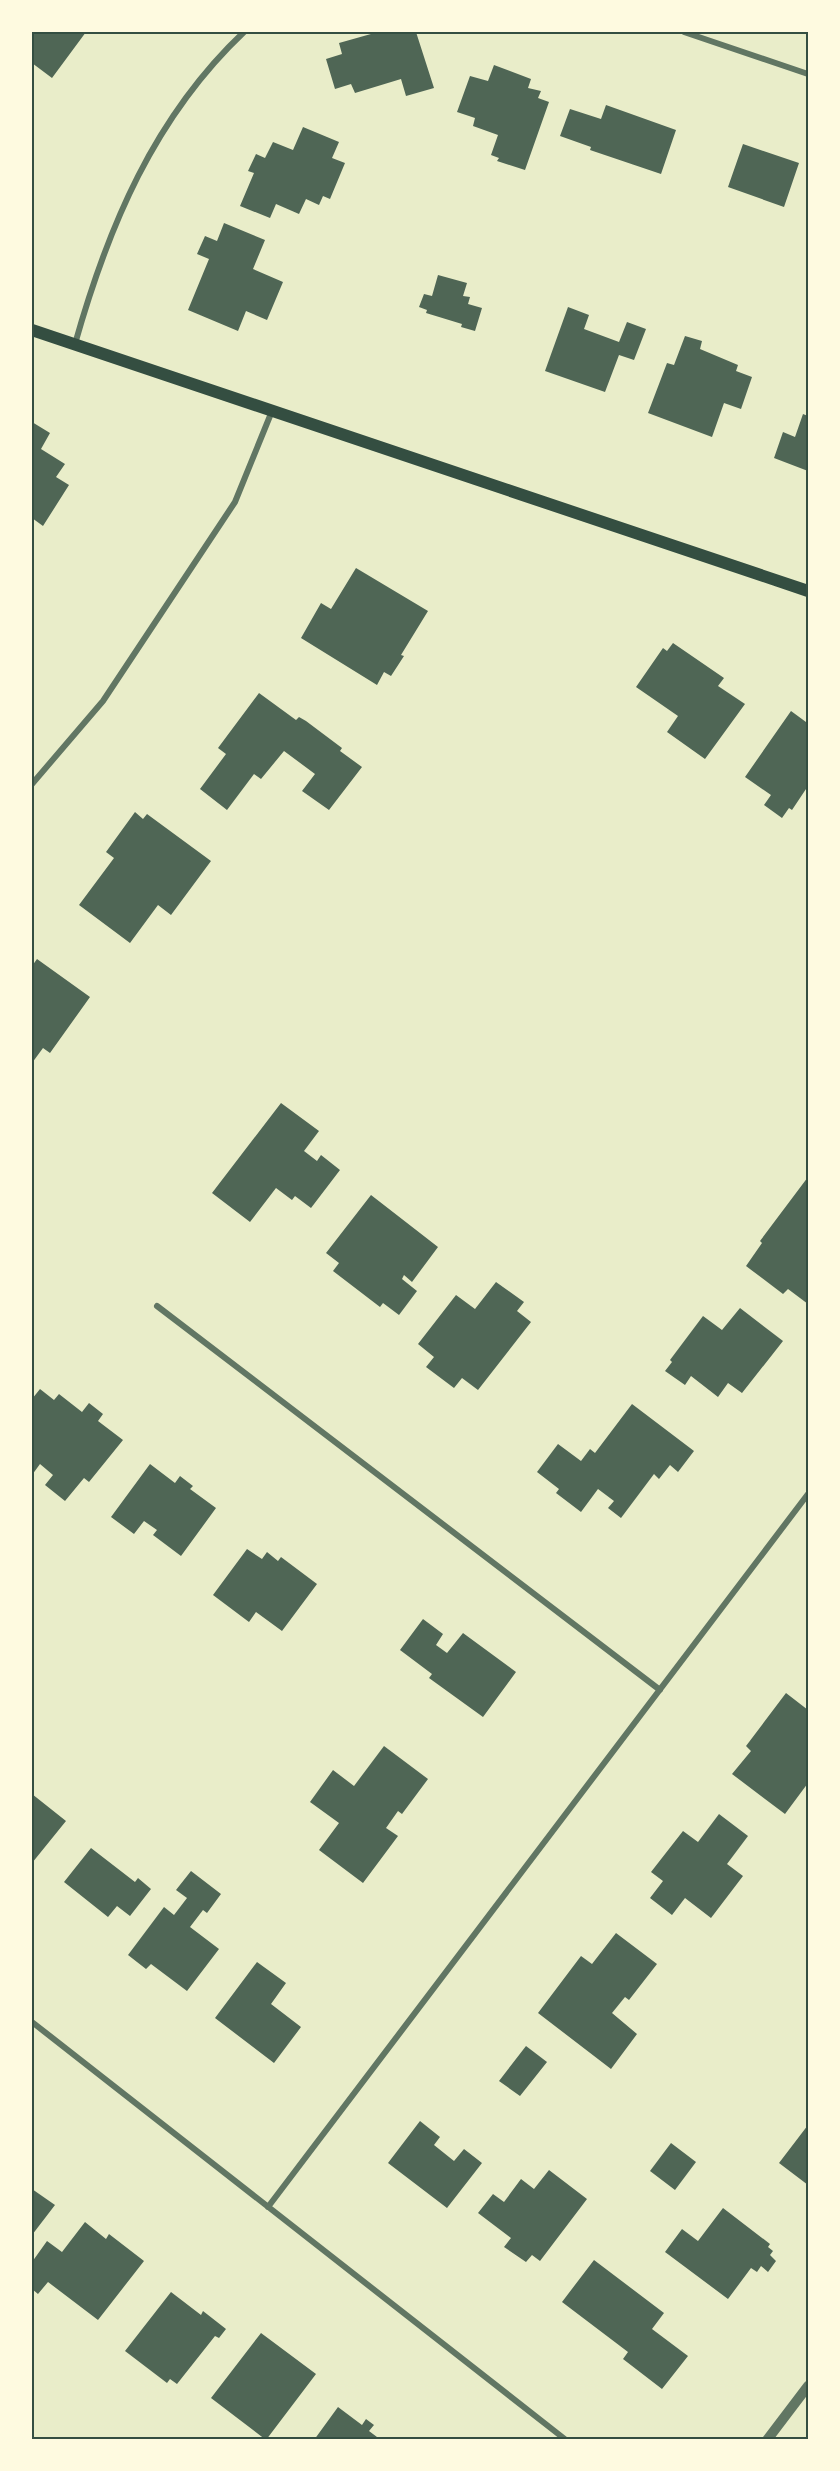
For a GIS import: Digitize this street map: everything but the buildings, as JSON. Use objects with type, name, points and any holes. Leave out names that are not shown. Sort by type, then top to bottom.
[{"type":"main road","points":[[32,330],[808,591]]},
{"type":"street","points":[[75,345],[90,292],[115,222],[154,144],[192,88],[244,32]]},
{"type":"street","points":[[684,32],[808,74]]},
{"type":"street","points":[[32,784],[103,701],[235,502],[272,411]]},
{"type":"street","points":[[157,1306],[660,1690]]},
{"type":"street","points":[[268,2207],[808,1494]]},
{"type":"street","points":[[32,2022],[566,2439]]},
{"type":"street","points":[[767,2439],[808,2386]]}]
